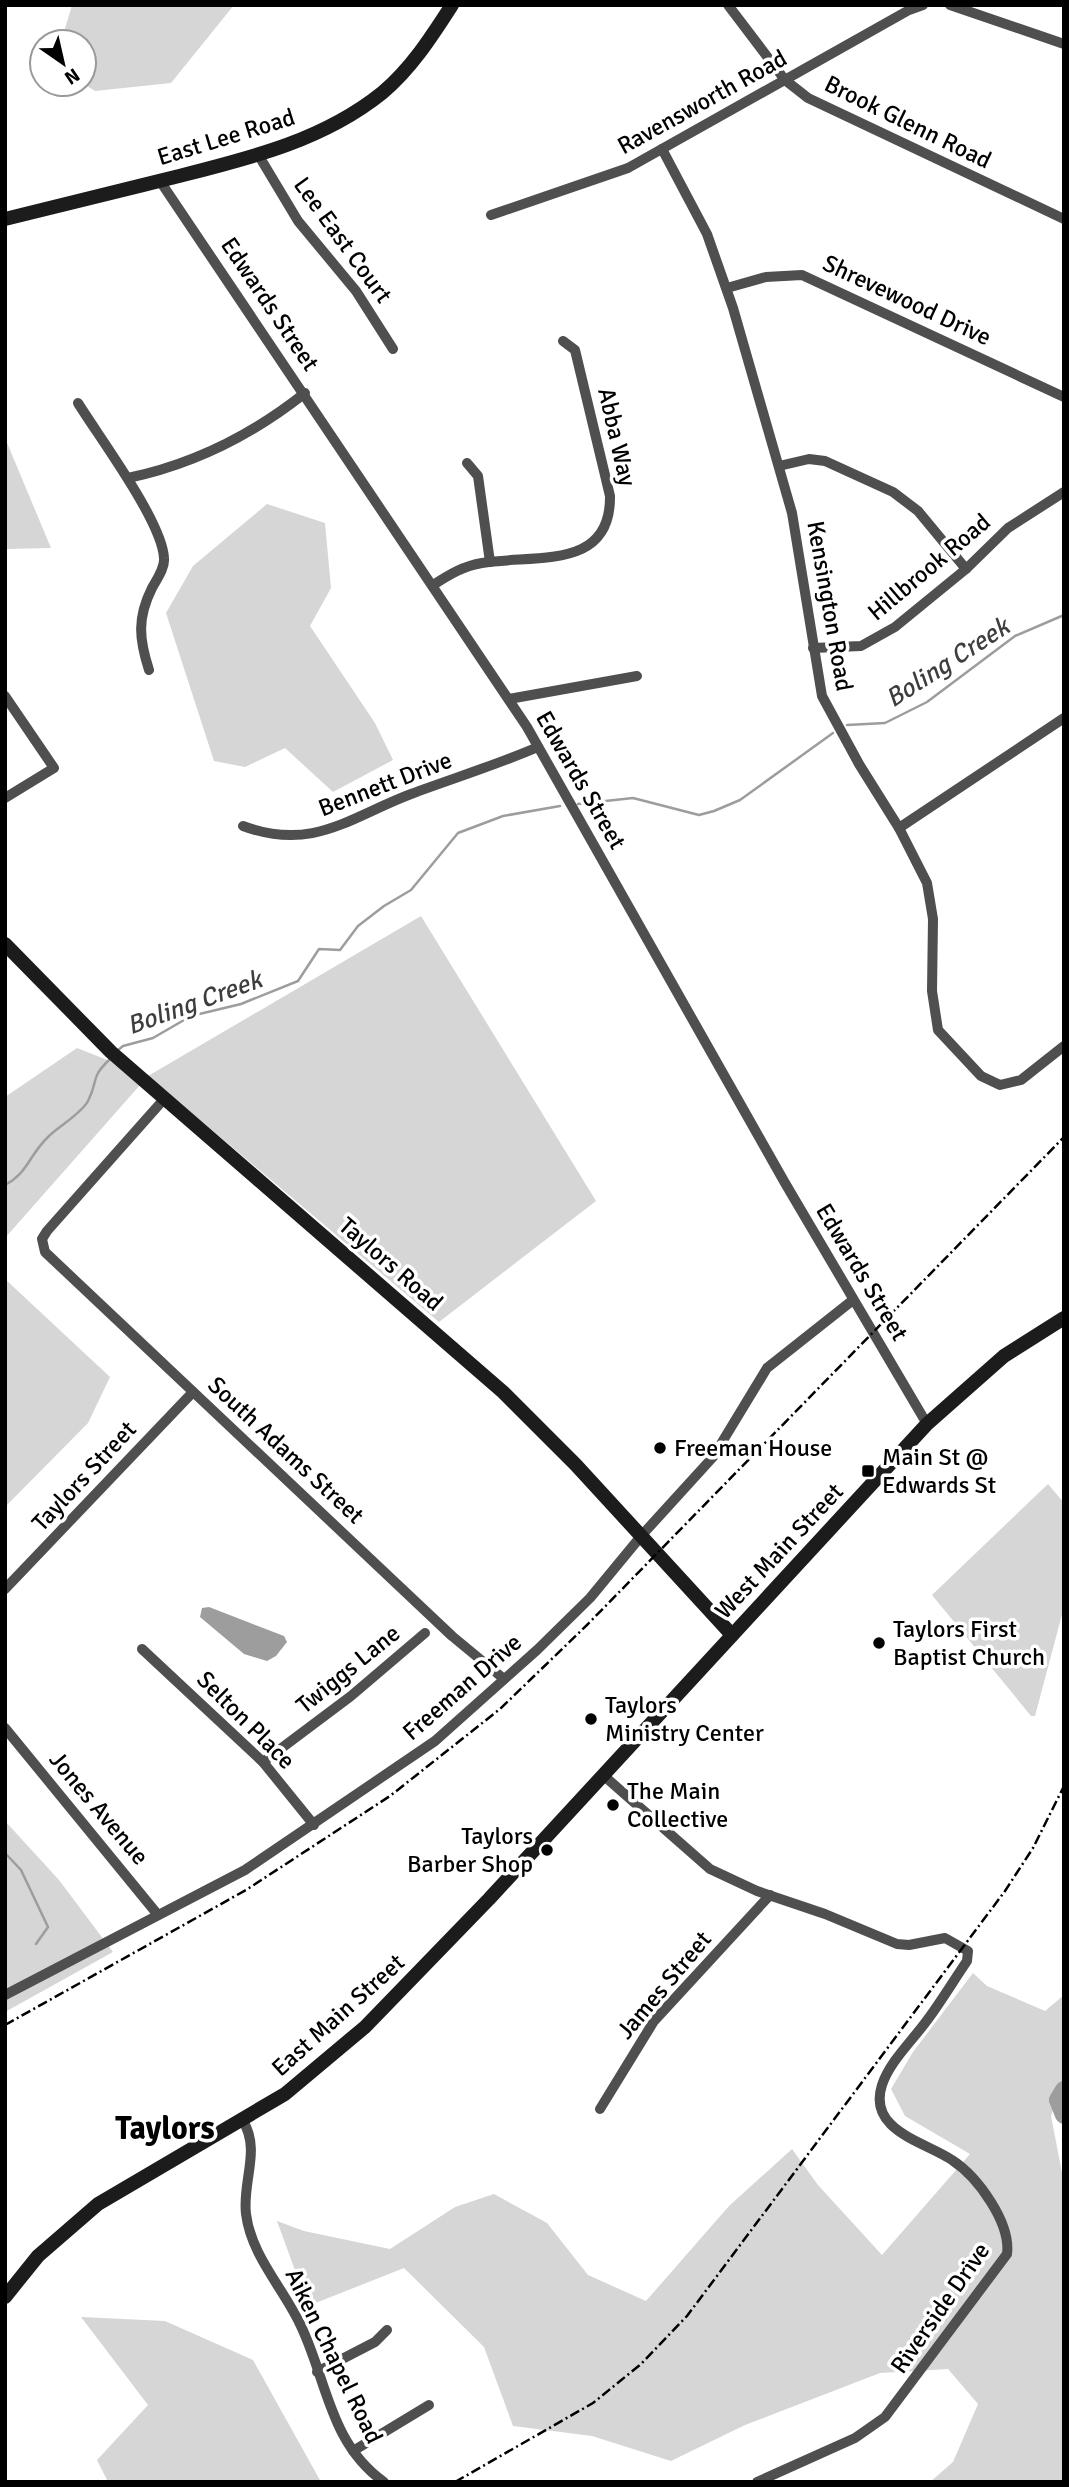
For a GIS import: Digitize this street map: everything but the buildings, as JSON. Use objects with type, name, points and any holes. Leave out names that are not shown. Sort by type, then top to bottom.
[{"type":"street","name":"East Lee Road","points":[[5,219],[260,156],[334,124],[383,92],[413,62],[452,5]]},
{"type":"street","name":"Brook Glenn Road","points":[[728,5],[785,80],[808,97],[1064,219]]},
{"type":"street","name":"Ravensworth Road","points":[[491,215],[609,176],[663,149],[909,10],[923,5]]},
{"type":"street","points":[[950,5],[1064,44]]},
{"type":"street","name":"Kensington Road","points":[[663,149],[707,234],[727,288],[779,466],[801,555],[813,648],[826,705],[899,828],[920,867],[931,899],[932,992],[936,1025],[942,1036],[981,1076],[1000,1085],[1021,1080],[1064,1045]]},
{"type":"street","name":"Lee East Court","points":[[260,156],[298,221],[356,291],[393,349]]},
{"type":"street","name":"Edwards Street","points":[[160,181],[509,699],[853,1300],[927,1424]]},
{"type":"street","name":"Shrevewood Drive","points":[[727,288],[766,277],[802,275],[1064,397]]},
{"type":"street","name":"Abba Way","points":[[433,584],[462,568],[582,551],[606,529],[610,496],[575,350],[563,341]]},
{"type":"street","points":[[128,478],[189,462],[220,449],[282,411],[305,393]]},
{"type":"street","points":[[78,403],[128,478],[158,535],[164,554],[164,565],[144,604],[140,640],[149,670]]},
{"type":"street","points":[[779,466],[809,459],[825,461],[892,492],[918,511],[966,569]]},
{"type":"street","points":[[467,463],[478,476],[490,562]]},
{"type":"street","name":"Hillbrook Road","points":[[813,648],[848,649],[874,640],[906,619],[966,569],[1008,527],[1064,492]]},
{"type":"street","points":[[509,699],[637,676]]},
{"type":"street","points":[[5,696],[54,768],[5,798]]},
{"type":"street","points":[[899,828],[1064,718]]},
{"type":"street","name":"Bennett Drive","points":[[243,826],[282,835],[334,829],[392,801],[486,769],[538,747]]},
{"type":"street","name":"Taylors Road","points":[[5,944],[111,1052],[503,1392],[642,1535],[732,1634]]},
{"type":"street","name":"South Adams Street","points":[[165,1098],[47,1231],[42,1247],[47,1255],[452,1636],[504,1679]]},
{"type":"street","name":"Freeman Drive","points":[[5,1994],[245,1870],[435,1741],[590,1598],[642,1535],[713,1457],[767,1368],[853,1300]]},
{"type":"street","name":"West Main Street","points":[[603,1775],[927,1424],[1004,1356],[1064,1318]]},
{"type":"street","name":"Taylors Street","points":[[5,1589],[193,1392]]},
{"type":"street","name":"Twiggs Lane","points":[[264,1762],[351,1696],[425,1633]]},
{"type":"street","name":"Selton Place","points":[[142,1649],[264,1762],[314,1825]]},
{"type":"street","name":"Jones Avenue","points":[[5,1728],[158,1915]]},
{"type":"street","points":[[603,1775],[710,1869],[770,1895]]},
{"type":"street","name":"East Main Street","points":[[5,2297],[38,2256],[97,2204],[243,2121],[322,2066],[365,2027],[603,1775]]},
{"type":"street","name":"Riverside Drive","points":[[757,2482],[855,2438],[885,2417],[899,2402],[1007,2255],[1005,2232],[975,2181],[952,2160],[903,2136],[889,2123],[880,2095],[884,2081],[967,1961],[968,1951],[945,1938],[909,1945],[897,1944],[770,1895]]},
{"type":"street","name":"James Street","points":[[600,2109],[654,2021],[770,1895]]},
{"type":"street","name":"Aiken Chapel Road","points":[[243,2121],[251,2132],[252,2143],[245,2201],[249,2228],[300,2325],[323,2393],[352,2451],[384,2482]]},
{"type":"street","points":[[317,2372],[375,2343],[387,2330]]},
{"type":"street","points":[[352,2451],[429,2405]]},
{"type":"shaded area","points":[[72,5],[234,5],[171,83],[98,91],[98,28],[65,28]]},
{"type":"shaded area","points":[[5,438],[51,548],[5,549]]},
{"type":"shaded area","points":[[267,504],[325,523],[331,588],[310,626],[375,723],[393,760],[333,792],[285,748],[245,767],[214,761],[166,613],[193,566]]},
{"type":"shaded area","points":[[421,916],[596,1201],[439,1322],[148,1076]]},
{"type":"shaded area","points":[[77,1048],[148,1076],[5,1238],[5,1097]]},
{"type":"shaded area","points":[[5,1279],[110,1377],[88,1423],[5,1507]]},
{"type":"shaded area","points":[[1048,1484],[1064,1503],[1064,1607],[1035,1716],[1031,1716],[932,1595]]},
{"type":"shaded area","points":[[209,1607],[284,1636],[287,1642],[276,1656],[267,1661],[244,1654],[200,1617],[202,1608]]},
{"type":"shaded area","points":[[5,1821],[59,1880],[113,1952],[5,2012]]},
{"type":"shaded area","points":[[973,1973],[987,1986],[1045,2011],[1064,1995],[1064,2076],[1051,2116],[1064,2183],[1064,2482],[930,2482],[953,2462],[978,2404],[948,2369],[880,2373],[745,2425],[671,2461],[592,2436],[513,2426],[484,2347],[404,2268],[308,2306],[277,2221],[304,2231],[390,2249],[455,2207],[494,2194],[547,2223],[588,2275],[646,2301],[729,2206],[792,2149],[818,2185],[882,2255],[970,2154],[905,2116],[891,2089],[913,2052]]},
{"type":"shaded area","points":[[81,2317],[165,2321],[253,2360],[321,2482],[108,2482],[97,2460],[148,2405]]},
{"type":"waterway","name":"Boling Creek","points":[[847,725],[885,723],[927,702],[1015,636],[1064,615]]},
{"type":"waterway","name":"Boling Creek","points":[[578,804],[633,798],[699,815],[714,811],[740,800],[833,733]]},
{"type":"waterway","name":"Boling Creek","points":[[117,1051],[123,1046],[153,1038],[191,1016],[241,1004],[298,981],[319,949],[340,950],[358,926],[411,890],[458,833],[503,816],[560,806]]},
{"type":"waterway","name":"Boling Creek","points":[[5,1185],[19,1175],[48,1137],[85,1106],[97,1076],[110,1059]]},
{"type":"waterway","points":[[5,1853],[21,1870],[48,1927],[36,1944]]},
{"type":"waterway","points":[[1064,2090],[1058,2100],[1064,2115]]},
{"type":"railway","points":[[5,2025],[246,1890],[390,1796],[500,1709],[588,1624],[1064,1137]]},
{"type":"railway","points":[[455,2482],[593,2403],[641,2364],[687,2316],[1005,1891],[1033,1848],[1064,1786]]},
{"type":"place","name":"Freeman House","points":[[660,1448]]},
{"type":"place","name":"Main St @ Edwards St","points":[[868,1471]]},
{"type":"place","name":"Taylors First Baptist Church","points":[[879,1643]]},
{"type":"place","name":"Taylors Ministry Center","points":[[591,1719]]},
{"type":"place","name":"The Main Collective","points":[[613,1805]]},
{"type":"place","name":"Taylors Barber Shop","points":[[547,1850]]},
{"type":"district","name":"Taylors","points":[[165,2128]]}]
